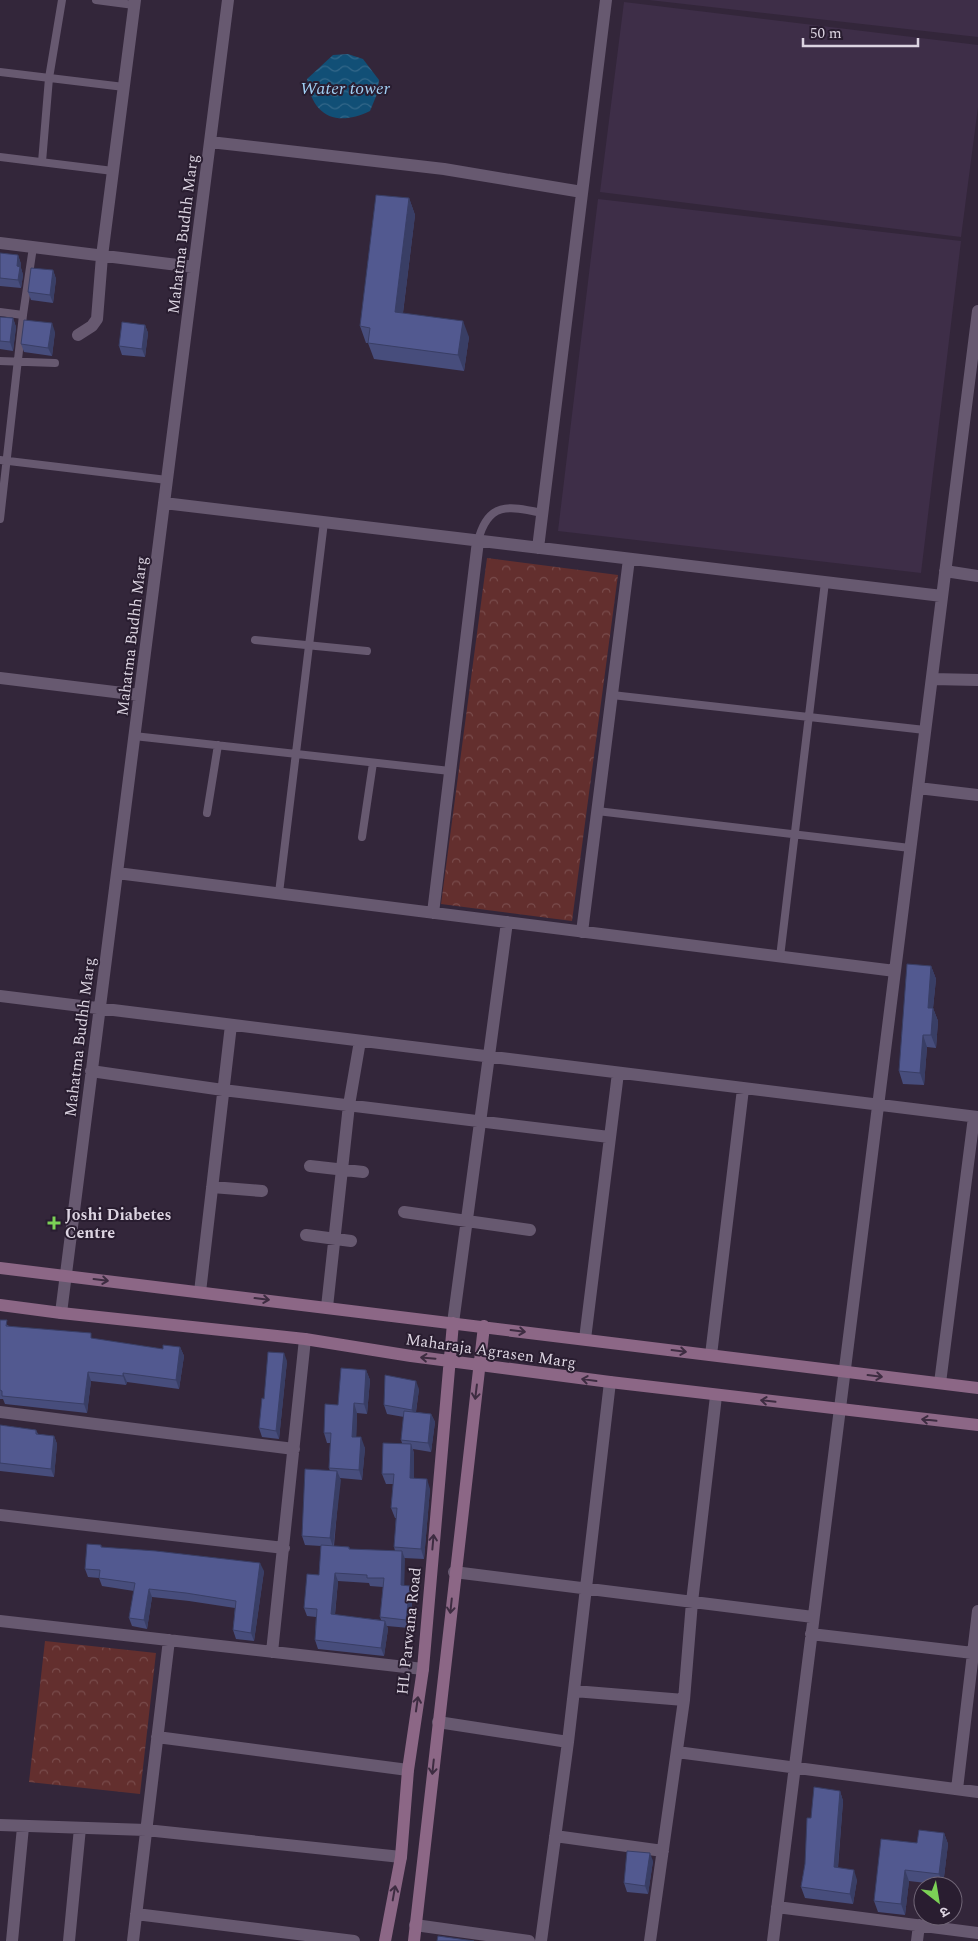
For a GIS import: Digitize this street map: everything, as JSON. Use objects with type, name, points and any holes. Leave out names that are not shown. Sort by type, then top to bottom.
[{"type":"street","name":"Mahatma Budhh Marg","points":[[61,1314],[228,0]]},
{"type":"street","points":[[538,548],[606,0]]},
{"type":"street","points":[[78,335],[92,326],[97,319],[102,256],[135,2]]},
{"type":"street","points":[[210,142],[444,169],[582,192]]},
{"type":"street","points":[[0,243],[194,267]]},
{"type":"street","points":[[773,1941],[945,572],[975,363],[978,311]]},
{"type":"street","points":[[164,503],[942,596]]},
{"type":"street","points":[[433,913],[478,541]]},
{"type":"street","points":[[582,932],[629,559]]},
{"type":"street","points":[[945,572],[978,576]]},
{"type":"street","points":[[0,678],[139,695]]},
{"type":"street","points":[[932,679],[978,680]]},
{"type":"street","points":[[918,788],[978,795]]},
{"type":"street","points":[[117,873],[895,971]]},
{"type":"street","points":[[452,1322],[507,922]]},
{"type":"street","points":[[0,996],[976,1117],[940,1383]]},
{"type":"street","points":[[200,1292],[230,1025]]},
{"type":"street","points":[[327,1307],[349,1105],[360,1041]]},
{"type":"street","points":[[91,1071],[223,1090],[609,1137]]},
{"type":"street","points":[[584,1339],[618,1073]]},
{"type":"street","points":[[710,1355],[743,1089]]},
{"type":"street","points":[[310,1166],[363,1172]]},
{"type":"street","points":[[212,1187],[262,1191]]},
{"type":"street","points":[[404,1212],[530,1230]]},
{"type":"street","points":[[306,1235],[351,1241]]},
{"type":"street","name":"Maharaja Agrasen Marg","points":[[0,1268],[978,1388]]},
{"type":"street","name":"Maharaja Agrasen Marg","points":[[0,1305],[61,1314],[305,1339],[411,1356],[716,1396],[978,1425]]},
{"type":"street","name":"HL Parwana Road","points":[[385,1941],[401,1856],[408,1770],[422,1669],[452,1322]]},
{"type":"street","points":[[414,1941],[454,1572],[484,1326]]},
{"type":"street","points":[[272,1652],[305,1339]]},
{"type":"street","points":[[541,1941],[568,1742],[610,1382]]},
{"type":"street","points":[[650,1941],[684,1700],[692,1602],[716,1396]]},
{"type":"street","points":[[0,1412],[294,1449]]},
{"type":"street","points":[[0,1515],[284,1548]]},
{"type":"street","points":[[454,1572],[813,1617]]},
{"type":"street","points":[[957,1789],[978,1611]]},
{"type":"street","points":[[0,1621],[422,1669]]},
{"type":"street","points":[[811,1634],[973,1653]]},
{"type":"street","points":[[133,1941],[169,1640]]},
{"type":"street","points":[[574,1691],[684,1700]]},
{"type":"street","points":[[438,1722],[568,1742]]},
{"type":"street","points":[[157,1737],[408,1770]]},
{"type":"street","points":[[677,1752],[978,1792]]},
{"type":"street","points":[[0,1825],[146,1830],[401,1856]]},
{"type":"street","points":[[12,1941],[23,1826]]},
{"type":"street","points":[[69,1941],[80,1828]]},
{"type":"street","points":[[555,1836],[663,1851]]},
{"type":"street","points":[[777,1907],[913,1924]]},
{"type":"street","points":[[136,1914],[354,1941]]},
{"type":"street","points":[[415,1925],[529,1941]]},
{"type":"street","points":[[917,1941],[919,1926]]},
{"type":"street","points":[[926,1926],[978,1933]]},
{"type":"lane","points":[[42,162],[49,78],[62,0]]},
{"type":"lane","points":[[96,0],[135,2]]},
{"type":"lane","points":[[0,72],[124,87]]},
{"type":"lane","points":[[0,157],[113,171]]},
{"type":"lane","points":[[0,519],[4,460],[19,362],[23,314],[33,248]]},
{"type":"lane","points":[[0,312],[23,314]]},
{"type":"lane","points":[[0,361],[55,363]]},
{"type":"lane","points":[[4,460],[167,480]]},
{"type":"lane","points":[[478,541],[485,520],[498,509],[517,508],[542,513]]},
{"type":"lane","points":[[279,893],[324,522]]},
{"type":"lane","points":[[780,957],[825,582]]},
{"type":"lane","points":[[255,640],[367,651]]},
{"type":"lane","points":[[612,695],[925,730]]},
{"type":"lane","points":[[134,736],[450,771]]},
{"type":"lane","points":[[207,813],[218,745]]},
{"type":"lane","points":[[362,837],[373,763]]},
{"type":"lane","points":[[597,811],[910,848]]},
{"type":"shaded area","points":[[649,0],[978,0],[978,37]]},
{"type":"shaded area","points":[[624,2],[978,45],[978,107],[961,237],[600,192]]},
{"type":"shaded area","points":[[598,199],[961,241],[921,573],[558,531]]},
{"type":"green space","points":[[487,558],[618,575],[572,921],[441,904]]},
{"type":"green space","points":[[45,1641],[156,1653],[140,1794],[29,1782]]},
{"type":"water","name":"Water tower","points":[[348,54],[363,59],[379,80],[377,94],[370,111],[358,116],[337,118],[320,110],[314,102],[307,79],[333,55]]},
{"type":"building","points":[[376,195],[409,198],[395,312],[463,321],[458,355],[368,343],[370,328],[360,326]]},
{"type":"building","points":[[0,253],[18,255],[17,266],[20,267],[18,280],[0,278]]},
{"type":"building","points":[[31,268],[53,270],[50,295],[28,292]]},
{"type":"building","points":[[0,317],[13,318],[10,342],[0,341]]},
{"type":"building","points":[[24,320],[52,323],[48,348],[21,344]]},
{"type":"building","points":[[122,322],[145,325],[142,349],[119,346]]},
{"type":"building","points":[[907,964],[931,966],[928,1008],[933,1008],[931,1035],[923,1035],[920,1073],[899,1071]]},
{"type":"building","points":[[0,1320],[7,1320],[6,1326],[91,1333],[91,1338],[163,1349],[163,1345],[180,1347],[176,1380],[123,1373],[123,1376],[88,1372],[84,1404],[2,1396],[2,1391],[0,1390]]},
{"type":"building","points":[[268,1352],[284,1353],[276,1431],[259,1428],[262,1398],[264,1399]]},
{"type":"building","points":[[341,1368],[366,1370],[364,1404],[354,1403],[352,1437],[361,1437],[359,1470],[329,1468],[331,1433],[324,1433],[325,1404],[338,1405]]},
{"type":"building","points":[[385,1375],[416,1381],[412,1410],[384,1405]]},
{"type":"building","points":[[404,1411],[431,1414],[428,1443],[401,1440]]},
{"type":"building","points":[[0,1425],[36,1430],[36,1434],[54,1436],[51,1469],[0,1463]]},
{"type":"building","points":[[383,1443],[411,1444],[410,1478],[427,1479],[421,1549],[394,1547],[397,1508],[391,1508],[394,1474],[382,1474]]},
{"type":"building","points":[[305,1469],[337,1471],[330,1538],[302,1536]]},
{"type":"building","points":[[87,1544],[260,1563],[251,1633],[233,1630],[236,1601],[186,1593],[149,1589],[144,1620],[129,1618],[135,1583],[99,1578],[100,1570],[85,1569]]},
{"type":"building","points":[[321,1545],[349,1547],[349,1549],[402,1551],[401,1585],[410,1586],[406,1620],[380,1617],[384,1578],[367,1578],[367,1575],[335,1573],[331,1614],[385,1621],[381,1648],[315,1640],[317,1609],[304,1608],[307,1574],[319,1575]]},
{"type":"building","points":[[814,1787],[840,1791],[834,1867],[854,1870],[850,1894],[801,1887],[805,1864],[807,1818],[811,1818]]},
{"type":"building","points":[[919,1830],[944,1833],[939,1874],[905,1870],[901,1904],[874,1901],[881,1839],[917,1843]]},
{"type":"building","points":[[627,1851],[650,1853],[645,1886],[624,1883]]},
{"type":"building","points":[[438,1936],[474,1941],[437,1941]]},
{"type":"place","name":"Joshi Diabetes Centre","points":[[54,1223]]}]
